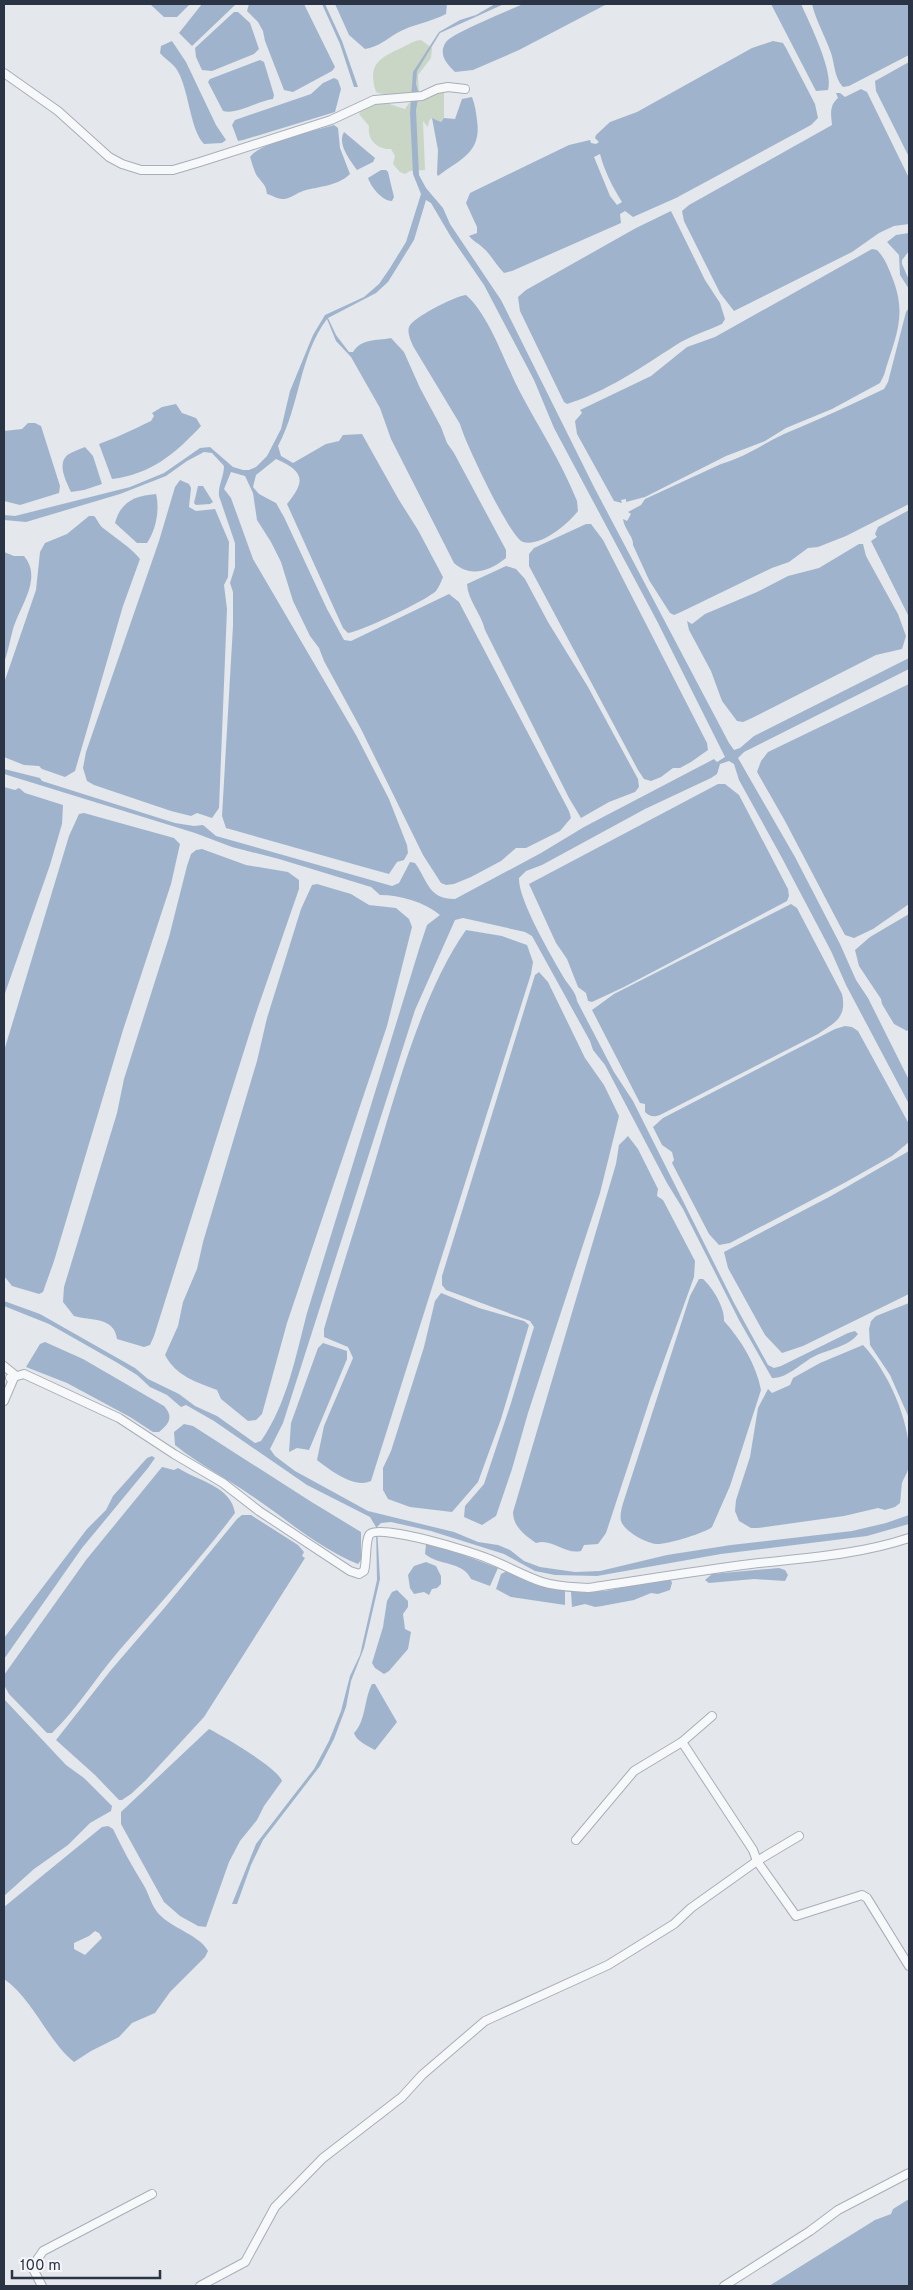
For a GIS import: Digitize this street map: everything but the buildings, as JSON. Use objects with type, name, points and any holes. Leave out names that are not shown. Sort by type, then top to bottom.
[{"type":"street","points":[[4,73],[58,111],[108,157],[141,170],[173,170],[331,120],[374,100],[422,96],[442,88],[466,89]]},
{"type":"street","points":[[4,1366],[12,1376]]},
{"type":"street","points":[[12,1376],[24,1374],[36,1378],[120,1418],[174,1454],[223,1483],[260,1511],[350,1571],[359,1574],[364,1571],[369,1534],[378,1532],[450,1545],[491,1559],[543,1582],[566,1587],[588,1588],[742,1566],[816,1558],[865,1550],[909,1538]]},
{"type":"street","points":[[4,1401],[12,1376]]},
{"type":"street","points":[[576,1840],[634,1770],[682,1742],[712,1716]]},
{"type":"street","points":[[682,1742],[753,1850],[757,1861],[796,1916],[862,1895],[867,1898],[909,1966]]},
{"type":"street","points":[[200,2286],[245,2262],[275,2207],[323,2158],[402,2096],[422,2075],[485,2021],[608,1965],[674,1924],[691,1908],[757,1861],[799,1836]]},
{"type":"street","points":[[724,2286],[810,2231],[838,2210],[909,2173]]},
{"type":"street","points":[[42,2286],[32,2267],[43,2251],[152,2194]]},
{"type":"green space","points":[[421,40],[432,48],[431,58],[418,75],[419,92],[386,95],[376,92],[373,76],[376,64],[385,56],[410,43]]},
{"type":"green space","points":[[444,90],[444,118],[441,122],[432,118],[429,121],[428,127],[423,121],[425,170],[410,171],[405,174],[400,172],[393,164],[395,156],[391,149],[382,148],[374,143],[370,136],[369,126],[359,114],[370,104],[381,102],[405,109],[409,103]]},
{"type":"water","points":[[150,4],[190,4],[177,17],[164,17]]},
{"type":"water","points":[[202,4],[235,5],[192,46],[179,33]]},
{"type":"water","points":[[249,4],[304,4],[335,67],[332,71],[293,92],[284,90],[263,31],[258,22],[247,11]]},
{"type":"water","points":[[322,4],[325,4],[342,41],[358,87],[354,87],[340,44]]},
{"type":"water","points":[[335,4],[447,4],[446,14],[403,30],[378,45],[365,49],[349,35]]},
{"type":"water","points":[[495,4],[504,4],[440,33],[417,71],[416,84],[419,94],[416,110],[419,175],[426,188],[443,208],[450,224],[501,300],[594,487],[729,743],[734,750],[740,748],[754,736],[909,658],[909,669],[744,752],[738,758],[795,857],[840,944],[856,980],[868,998],[909,1080],[909,1104],[846,985],[831,951],[739,780],[734,764],[729,761],[720,764],[717,774],[711,778],[645,809],[542,865],[526,871],[519,878],[520,888],[530,914],[552,957],[574,992],[614,1072],[633,1101],[734,1303],[768,1365],[774,1368],[781,1366],[848,1333],[855,1331],[858,1334],[849,1342],[815,1356],[789,1373],[778,1378],[772,1378],[739,1320],[683,1209],[667,1183],[605,1065],[593,1050],[590,1041],[532,936],[525,932],[463,918],[455,920],[415,1010],[283,1423],[270,1449],[275,1456],[295,1471],[368,1511],[454,1532],[478,1542],[498,1545],[510,1550],[524,1561],[540,1567],[575,1572],[600,1571],[667,1555],[731,1545],[852,1531],[909,1515],[909,1524],[867,1536],[721,1554],[597,1576],[555,1575],[535,1571],[504,1554],[431,1531],[391,1522],[381,1523],[377,1527],[380,1579],[364,1648],[351,1681],[346,1707],[334,1739],[320,1766],[263,1840],[251,1865],[237,1904],[232,1904],[256,1844],[314,1769],[329,1741],[341,1711],[350,1676],[360,1655],[377,1580],[376,1527],[370,1517],[307,1485],[214,1421],[186,1405],[181,1407],[167,1395],[150,1387],[137,1375],[49,1324],[4,1306],[4,1301],[40,1314],[135,1368],[148,1379],[179,1394],[195,1406],[217,1416],[255,1443],[261,1441],[278,1411],[290,1379],[307,1313],[427,925],[440,915],[427,906],[412,900],[380,895],[371,887],[232,847],[195,833],[4,774],[4,769],[40,778],[42,781],[175,823],[194,826],[203,825],[216,836],[392,886],[399,883],[410,862],[415,863],[434,892],[439,896],[455,899],[541,853],[584,827],[714,759],[717,762],[725,757],[657,621],[554,428],[534,380],[484,285],[451,237],[431,203],[426,200],[414,240],[388,282],[376,293],[328,318],[336,335],[349,352],[353,352],[365,342],[391,338],[404,352],[447,443],[506,550],[506,558],[500,563],[480,571],[460,568],[454,563],[391,439],[380,408],[351,357],[336,341],[327,319],[318,333],[305,365],[291,414],[278,446],[281,456],[293,463],[326,444],[339,441],[343,435],[362,434],[443,577],[439,586],[436,591],[407,608],[379,622],[348,633],[343,628],[287,504],[298,489],[299,477],[297,472],[276,459],[256,475],[253,487],[259,494],[276,503],[344,640],[351,641],[449,594],[459,602],[569,811],[571,818],[560,831],[526,848],[516,848],[501,861],[471,877],[454,884],[446,885],[441,883],[423,855],[361,729],[293,601],[281,562],[257,520],[253,493],[245,476],[231,472],[224,489],[231,498],[253,559],[356,735],[389,799],[407,845],[408,853],[404,860],[397,862],[389,874],[226,828],[222,816],[233,626],[233,592],[230,583],[235,567],[235,543],[219,496],[224,466],[212,453],[204,452],[166,476],[120,494],[26,522],[4,520],[4,515],[15,516],[130,487],[164,473],[200,448],[210,447],[233,467],[243,470],[256,467],[267,456],[281,429],[290,391],[313,335],[325,315],[364,297],[379,284],[406,242],[421,194],[413,174],[410,113],[413,72],[439,32]]},
{"type":"water","points":[[523,4],[607,4],[519,50],[473,70],[455,72],[443,54],[444,46],[450,38]]},
{"type":"water","points":[[771,4],[801,4],[815,34],[824,60],[829,82],[828,90],[816,91]]},
{"type":"water","points":[[812,4],[909,4],[909,55],[849,86],[843,87],[836,75],[831,53]]},
{"type":"water","points":[[234,12],[238,12],[250,23],[259,49],[254,54],[212,71],[202,70],[196,57],[195,48]]},
{"type":"water","points":[[172,41],[186,62],[216,125],[226,140],[222,143],[204,144],[199,138],[181,78],[175,68],[160,53],[161,46]]},
{"type":"water","points":[[773,41],[783,43],[815,104],[818,118],[811,125],[676,198],[633,217],[625,211],[620,214],[621,223],[512,271],[504,273],[485,250],[469,236],[477,233],[477,227],[466,203],[470,193],[569,145],[590,140],[591,143],[596,144],[599,142],[595,138],[596,135],[610,122],[637,112],[752,48]],"holes":[[[600,154],[609,179],[622,202],[617,205],[610,196],[594,157]]]},
{"type":"water","points":[[260,60],[264,62],[274,95],[273,99],[234,111],[223,111],[208,82],[210,79]]},
{"type":"water","points":[[909,62],[909,157],[876,91],[875,81]]},
{"type":"water","points":[[334,78],[338,80],[341,89],[335,112],[238,141],[232,125],[235,120],[311,94],[323,83]]},
{"type":"water","points":[[861,89],[867,92],[909,178],[909,224],[894,226],[879,233],[852,252],[734,311],[720,293],[684,221],[682,211],[689,205],[832,125],[832,107],[838,98],[836,93],[840,93],[845,97]]},
{"type":"water","points":[[472,97],[478,131],[473,148],[461,160],[438,176],[438,150],[432,118],[441,122],[444,118],[455,119],[462,99]]},
{"type":"water","points":[[334,125],[338,128],[340,148],[350,174],[340,181],[303,191],[285,199],[267,194],[265,186],[256,174],[250,157],[255,152],[276,142]]},
{"type":"water","points":[[344,132],[375,158],[373,162],[357,170],[343,147],[342,137]]},
{"type":"water","points":[[381,170],[388,172],[394,197],[392,201],[384,199],[377,193],[368,178]]},
{"type":"water","points":[[671,211],[705,280],[720,303],[725,319],[722,324],[681,342],[610,386],[567,404],[564,402],[520,311],[518,297],[526,290],[636,228]]},
{"type":"water","points":[[909,233],[909,251],[902,260],[902,264],[909,280],[909,289],[900,275],[899,255],[887,242],[896,235]]},
{"type":"water","points":[[872,249],[877,250],[886,263],[897,291],[899,303],[896,338],[880,383],[832,409],[786,428],[765,441],[726,456],[645,497],[626,502],[626,499],[621,500],[622,503],[614,501],[577,434],[575,421],[582,413],[580,410],[651,376],[687,347],[715,337]]},
{"type":"water","points":[[466,295],[475,304],[490,328],[520,392],[557,459],[577,501],[578,511],[574,516],[554,533],[538,541],[523,542],[508,524],[478,467],[460,424],[413,346],[408,332],[412,323],[425,313],[444,303]]},
{"type":"water","points":[[909,308],[909,504],[846,536],[818,547],[808,548],[789,562],[772,568],[681,612],[674,615],[670,613],[649,580],[625,526],[623,519],[627,521],[631,514],[628,512],[641,505],[645,499],[884,389],[888,382],[906,312]]},
{"type":"water","points":[[176,404],[182,413],[196,418],[201,426],[172,454],[161,461],[139,473],[112,479],[99,444],[151,421],[154,416],[152,413],[162,407]]},
{"type":"water","points":[[28,423],[35,423],[41,426],[60,486],[59,493],[20,505],[4,501],[4,431],[22,429]]},
{"type":"water","points":[[85,447],[93,456],[102,484],[71,492],[63,472],[63,462],[69,454]]},
{"type":"water","points":[[180,480],[189,484],[191,488],[189,507],[196,511],[215,509],[229,542],[228,577],[224,585],[227,609],[219,808],[212,818],[197,813],[191,816],[171,811],[94,785],[87,781],[83,768],[86,752],[159,541],[175,487]]},
{"type":"water","points":[[198,486],[203,486],[213,502],[196,505],[194,503]]},
{"type":"water","points":[[156,494],[157,513],[153,532],[147,543],[137,543],[115,523],[121,509],[130,501],[142,496]]},
{"type":"water","points":[[909,510],[909,617],[871,541],[877,537],[875,534],[878,527]]},
{"type":"water","points":[[89,516],[94,516],[102,527],[140,559],[123,606],[75,771],[65,777],[42,769],[39,766],[24,765],[4,757],[4,683],[36,590],[40,552],[45,543],[67,534]]},
{"type":"water","points":[[586,524],[591,524],[603,540],[707,743],[708,750],[691,762],[680,768],[673,768],[661,777],[651,781],[644,779],[638,770],[529,566],[529,554],[534,548]]},
{"type":"water","points":[[859,544],[863,544],[866,556],[898,614],[906,636],[902,649],[876,655],[752,718],[743,722],[737,721],[722,701],[711,671],[689,630],[687,621],[692,624],[705,614],[757,592],[788,576],[819,568]]},
{"type":"water","points":[[4,552],[14,556],[24,556],[29,565],[31,583],[13,629],[4,663]]},
{"type":"water","points":[[506,566],[516,569],[525,579],[548,622],[588,687],[638,779],[639,787],[635,792],[609,802],[581,818],[569,798],[485,630],[468,590],[467,584]]},
{"type":"water","points":[[909,684],[909,904],[873,929],[854,938],[845,935],[757,772],[761,761],[768,752]]},
{"type":"water","points":[[718,784],[725,784],[739,795],[788,889],[789,896],[787,901],[624,987],[592,1002],[588,1001],[586,993],[578,987],[567,959],[556,943],[529,884]]},
{"type":"water","points":[[4,787],[15,790],[19,788],[25,793],[63,805],[62,824],[50,865],[4,996]]},
{"type":"water","points":[[84,813],[174,838],[180,844],[171,884],[123,1030],[54,1261],[43,1292],[39,1294],[12,1286],[4,1276],[4,1051],[69,836],[79,814]]},
{"type":"water","points":[[202,849],[246,865],[288,872],[299,880],[299,889],[256,1013],[154,1336],[150,1345],[144,1347],[117,1339],[111,1326],[106,1323],[74,1316],[63,1302],[64,1287],[117,1113],[124,1079],[169,937],[187,866],[191,854],[196,850]]},
{"type":"water","points":[[317,884],[351,894],[369,905],[396,908],[409,919],[412,927],[387,1026],[287,1323],[262,1414],[256,1420],[248,1421],[221,1399],[217,1390],[194,1381],[181,1373],[165,1355],[178,1326],[183,1302],[197,1269],[203,1242],[257,1061],[267,1018],[301,909],[312,885]]},
{"type":"water","points":[[791,904],[797,908],[842,994],[843,1008],[839,1018],[818,1034],[660,1115],[649,1115],[645,1112],[645,1104],[640,1103],[592,1010],[614,994]]},
{"type":"water","points":[[909,914],[909,1029],[907,1031],[894,1024],[881,999],[859,966],[855,950],[870,937]]},
{"type":"water","points":[[466,930],[502,936],[527,945],[533,962],[531,974],[371,1481],[364,1483],[350,1481],[317,1460],[324,1426],[353,1358],[348,1347],[324,1337],[324,1329],[414,1038],[437,980]]},
{"type":"water","points":[[539,972],[548,982],[585,1058],[604,1085],[619,1116],[600,1193],[528,1413],[512,1469],[496,1516],[482,1525],[464,1517],[465,1506],[484,1484],[534,1327],[530,1321],[446,1290],[442,1285],[442,1276],[535,975]]},
{"type":"water","points":[[845,1026],[852,1027],[858,1031],[909,1124],[909,1142],[892,1156],[846,1182],[730,1243],[719,1245],[709,1234],[672,1163],[674,1160],[672,1152],[662,1145],[653,1127],[663,1118],[835,1029]]},
{"type":"water","points":[[628,1136],[638,1149],[658,1189],[657,1196],[663,1200],[695,1261],[694,1277],[650,1399],[606,1533],[598,1544],[584,1545],[581,1551],[575,1552],[548,1543],[536,1543],[517,1526],[513,1512],[616,1164],[619,1145]]},
{"type":"water","points":[[909,1151],[909,1294],[803,1346],[782,1353],[765,1335],[728,1268],[724,1252],[831,1196]]},
{"type":"water","points":[[699,1279],[703,1279],[707,1283],[718,1298],[723,1310],[724,1321],[747,1353],[756,1371],[761,1390],[730,1486],[712,1527],[685,1538],[656,1544],[641,1539],[626,1529],[621,1521],[621,1511],[690,1296]]},
{"type":"water","points":[[441,1293],[479,1308],[524,1321],[529,1325],[501,1419],[478,1482],[452,1512],[410,1507],[388,1499],[383,1490],[383,1468],[391,1451],[424,1347],[435,1301]]},
{"type":"water","points":[[909,1303],[909,1418],[890,1375],[870,1345],[869,1329],[871,1321],[876,1316]]},
{"type":"water","points":[[45,1342],[83,1359],[164,1406],[169,1414],[168,1423],[159,1432],[153,1432],[130,1417],[67,1383],[26,1367],[40,1344]]},
{"type":"water","points":[[323,1343],[347,1351],[347,1359],[309,1450],[297,1448],[289,1452],[291,1423],[318,1348]]},
{"type":"water","points":[[863,1345],[873,1356],[890,1385],[903,1417],[907,1434],[909,1467],[902,1483],[900,1503],[895,1507],[885,1510],[878,1508],[844,1516],[758,1528],[751,1528],[739,1521],[735,1511],[736,1500],[750,1457],[758,1408],[768,1389],[772,1393],[790,1385],[793,1378],[820,1363]]},
{"type":"water","points":[[184,1424],[193,1426],[361,1532],[361,1560],[358,1564],[317,1542],[175,1445],[174,1432]]},
{"type":"water","points":[[152,1456],[155,1458],[148,1468],[82,1548],[4,1659],[4,1638],[87,1529],[106,1510],[113,1496],[147,1458]]},
{"type":"water","points":[[162,1467],[174,1470],[178,1468],[220,1490],[227,1496],[235,1513],[192,1567],[117,1653],[70,1714],[52,1733],[47,1733],[9,1694],[4,1685],[4,1675],[86,1560]]},
{"type":"water","points":[[242,1515],[251,1515],[298,1545],[304,1552],[302,1556],[305,1558],[204,1717],[146,1780],[131,1794],[119,1800],[95,1775],[56,1740],[111,1670]]},
{"type":"water","points":[[426,1544],[434,1544],[498,1568],[490,1586],[471,1579],[467,1573],[457,1566],[431,1558],[425,1554]]},
{"type":"water","points":[[426,1562],[436,1566],[441,1576],[441,1584],[437,1588],[432,1589],[429,1595],[424,1592],[414,1594],[410,1588],[408,1575],[414,1566]]},
{"type":"water","points":[[779,1568],[785,1570],[788,1575],[785,1581],[754,1579],[709,1583],[705,1580],[712,1574]]},
{"type":"water","points":[[507,1571],[533,1583],[565,1591],[565,1605],[511,1597],[496,1589],[501,1574]]},
{"type":"water","points":[[670,1578],[672,1583],[670,1590],[658,1594],[651,1593],[634,1600],[602,1606],[595,1607],[585,1604],[572,1607],[571,1592],[605,1591]]},
{"type":"water","points":[[397,1590],[408,1601],[408,1607],[403,1614],[405,1629],[411,1632],[408,1649],[389,1671],[384,1674],[375,1668],[372,1663],[383,1627],[387,1601],[392,1592]]},
{"type":"water","points":[[372,1684],[375,1684],[397,1722],[375,1750],[360,1741],[354,1733],[361,1722]]},
{"type":"water","points":[[4,1699],[66,1765],[84,1778],[112,1806],[111,1811],[90,1823],[68,1845],[34,1869],[4,1896]]},
{"type":"water","points":[[209,1729],[271,1768],[282,1781],[264,1806],[257,1820],[240,1841],[229,1862],[206,1927],[198,1926],[180,1916],[164,1902],[121,1824],[121,1812]]},
{"type":"water","points":[[108,1826],[113,1829],[158,1913],[167,1921],[199,1941],[208,1951],[205,1957],[170,1992],[155,2013],[132,2023],[119,2037],[74,2062],[56,2043],[23,1997],[4,1979],[4,1907],[102,1827]],"holes":[[[95,1931],[102,1938],[85,1955],[74,1949],[74,1943]]]},
{"type":"water","points":[[909,2199],[909,2286],[769,2286],[875,2220],[891,2214],[893,2209]]}]
